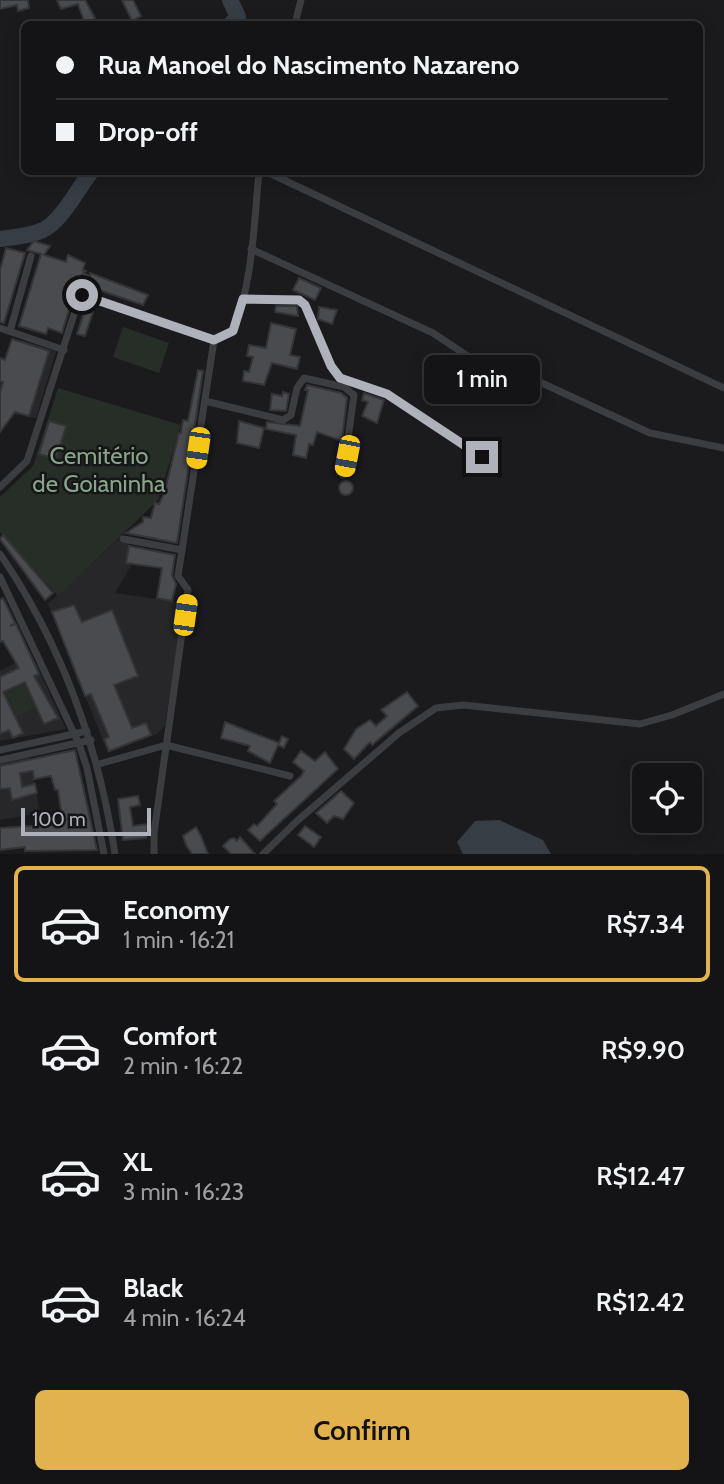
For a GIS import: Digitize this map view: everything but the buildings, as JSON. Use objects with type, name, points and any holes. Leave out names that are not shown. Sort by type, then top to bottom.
[{"type":"street","points":[[296,21],[301,0]]},
{"type":"street","points":[[82,295],[214,340],[233,331],[243,299],[259,175]]},
{"type":"street","points":[[273,175],[724,388]]},
{"type":"street","points":[[251,248],[433,333],[472,359],[518,372],[650,433],[724,448]]},
{"type":"street","points":[[10,331],[31,256]]},
{"type":"street","points":[[0,487],[27,461],[86,277]]},
{"type":"street","points":[[243,299],[299,300],[305,305],[331,366],[340,378],[387,394],[482,457]]},
{"type":"street","points":[[0,328],[64,349]]},
{"type":"street","points":[[154,854],[188,588],[178,580],[178,571],[214,340]]},
{"type":"street","points":[[205,401],[283,419],[291,415],[297,388],[304,378],[348,388],[354,395],[354,412],[343,475]]},
{"type":"street","points":[[123,539],[182,550]]},
{"type":"street","points":[[0,554],[40,617],[91,740],[99,764],[115,854]]},
{"type":"street","points":[[0,577],[79,744],[88,768],[104,854]]},
{"type":"street","points":[[263,854],[369,757],[430,711],[451,705],[640,724],[673,715],[724,694]]},
{"type":"street","points":[[87,731],[0,750],[1,760],[91,740]]},
{"type":"street","points":[[99,764],[166,745],[290,776]]},
{"type":"shaded area","points":[[21,340],[56,351],[36,418],[0,411],[0,365],[14,359]]},
{"type":"shaded area","points":[[117,540],[129,543],[126,562],[132,564],[115,593],[185,603],[165,725],[157,734],[108,753],[48,604]]},
{"type":"shaded area","points":[[32,655],[66,729],[0,741],[0,671]]},
{"type":"shaded area","points":[[30,757],[40,813],[0,820],[0,762]]},
{"type":"shaded area","points":[[499,820],[543,840],[551,854],[463,854],[457,842],[475,821]]},
{"type":"green space","points":[[123,327],[169,343],[159,373],[113,357]]},
{"type":"green space","name":"Cemitério de Goianinha","points":[[58,388],[181,425],[158,500],[58,596],[0,532],[0,497],[33,466]]},
{"type":"green space","points":[[24,685],[35,707],[17,716],[6,693]]},
{"type":"waterway","points":[[230,0],[238,17],[234,21]]},
{"type":"waterway","points":[[0,239],[33,234],[50,226],[89,175]]},
{"type":"route","points":[[82,295],[214,340],[233,331],[243,299],[299,300],[305,305],[334,373],[340,378],[387,394],[482,457]]}]
